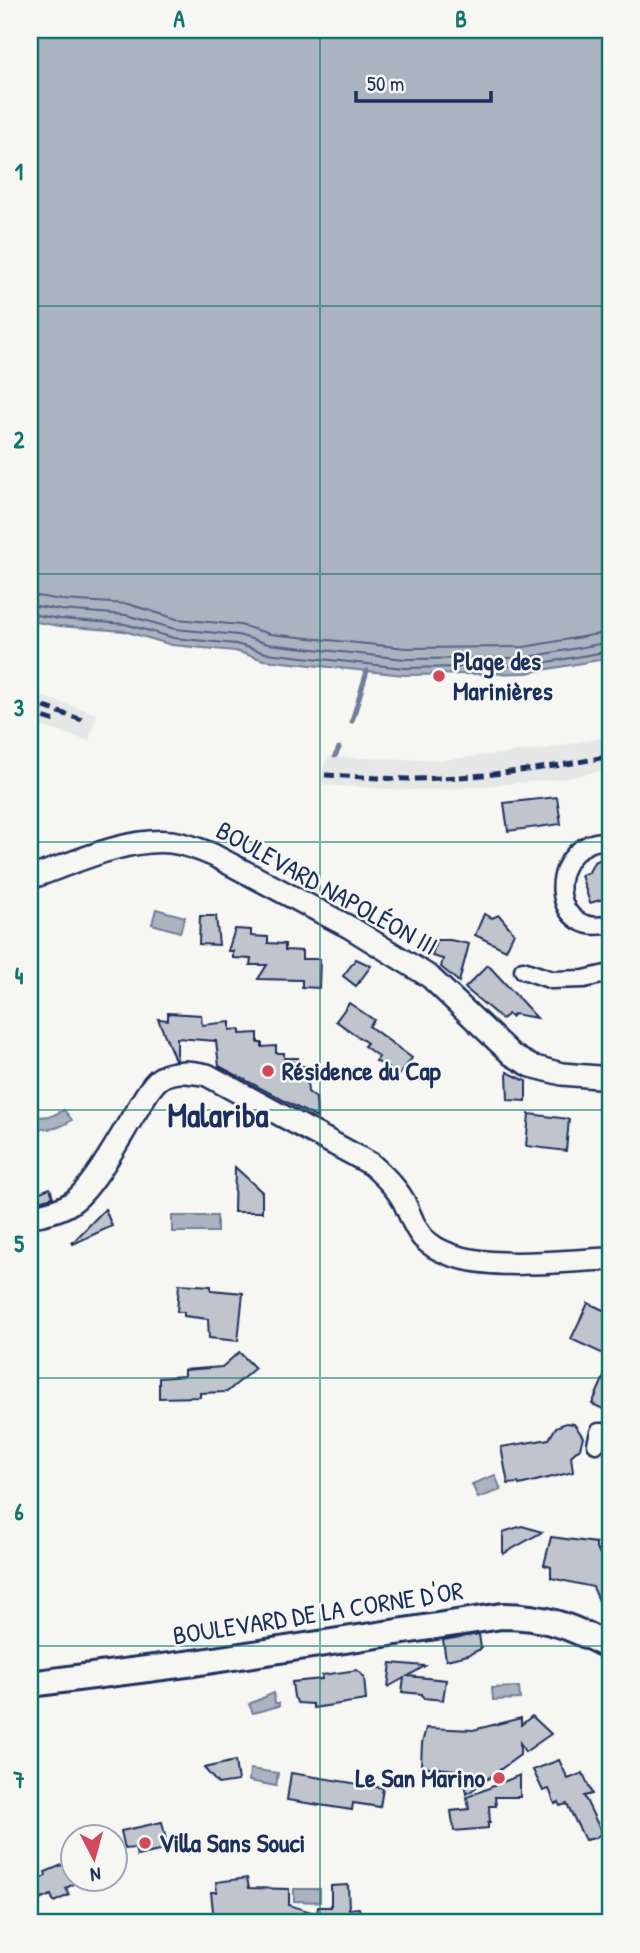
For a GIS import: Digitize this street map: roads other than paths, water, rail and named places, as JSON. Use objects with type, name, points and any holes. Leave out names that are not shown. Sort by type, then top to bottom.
[{"type":"main road","name":"BOULEVARD DE LA CORNE D'OR","points":[[30,1684],[194,1663],[502,1616],[551,1620],[574,1628],[610,1647]]},
{"type":"street","points":[[610,840],[589,844],[573,856],[564,873],[560,895],[567,911],[584,923],[610,924]]},
{"type":"street","name":"BOULEVARD NAPOLÉON III","points":[[30,878],[114,849],[144,842],[170,842],[191,846],[351,928],[430,977],[512,1055],[531,1066],[562,1074],[610,1078]]},
{"type":"street","points":[[523,970],[552,981],[584,979],[610,973]]},
{"type":"street","points":[[30,1216],[38,1216],[72,1203],[90,1182],[147,1094],[160,1079],[174,1073],[190,1071],[207,1075],[371,1164],[390,1181],[424,1239],[446,1253],[499,1264],[610,1259]]},
{"type":"street","points":[[596,1444],[599,1432],[610,1432]]},
{"type":"water","points":[[30,30],[610,30],[610,658],[526,673],[404,675],[264,660],[235,651],[172,645],[124,631],[30,621]]},
{"type":"water","points":[[156,909],[185,917],[180,932],[152,924]]},
{"type":"water","points":[[64,1110],[72,1120],[54,1128],[34,1127],[37,1117],[52,1116]]},
{"type":"water","points":[[172,1216],[217,1216],[217,1232],[172,1232]]},
{"type":"water","points":[[495,1475],[501,1490],[478,1498],[472,1484]]},
{"type":"water","points":[[519,1687],[520,1699],[493,1700],[492,1688]]},
{"type":"water","points":[[274,1693],[275,1703],[279,1703],[279,1706],[253,1713],[249,1704]]},
{"type":"water","points":[[250,1769],[278,1773],[276,1786],[249,1781]]},
{"type":"water","points":[[294,1889],[320,1889],[320,1902],[294,1901]]},
{"type":"waterway","points":[[352,721],[367,671]]},
{"type":"waterway","points":[[335,756],[339,748]]},
{"type":"railway","points":[[30,702],[85,721]]},
{"type":"railway","points":[[30,713],[55,721]]},
{"type":"railway","points":[[325,775],[401,779],[462,777],[536,769],[610,756]]},
{"type":"place","name":"Plage des Marinières","points":[[439,676]]},
{"type":"place","name":"Résidence du Cap","points":[[268,1071]]},
{"type":"place","name":"Le San Marino","points":[[499,1778]]},
{"type":"place","name":"Villa Sans Souci","points":[[145,1843]]},
{"type":"district","name":"Malariba","points":[[218,1115]]}]
